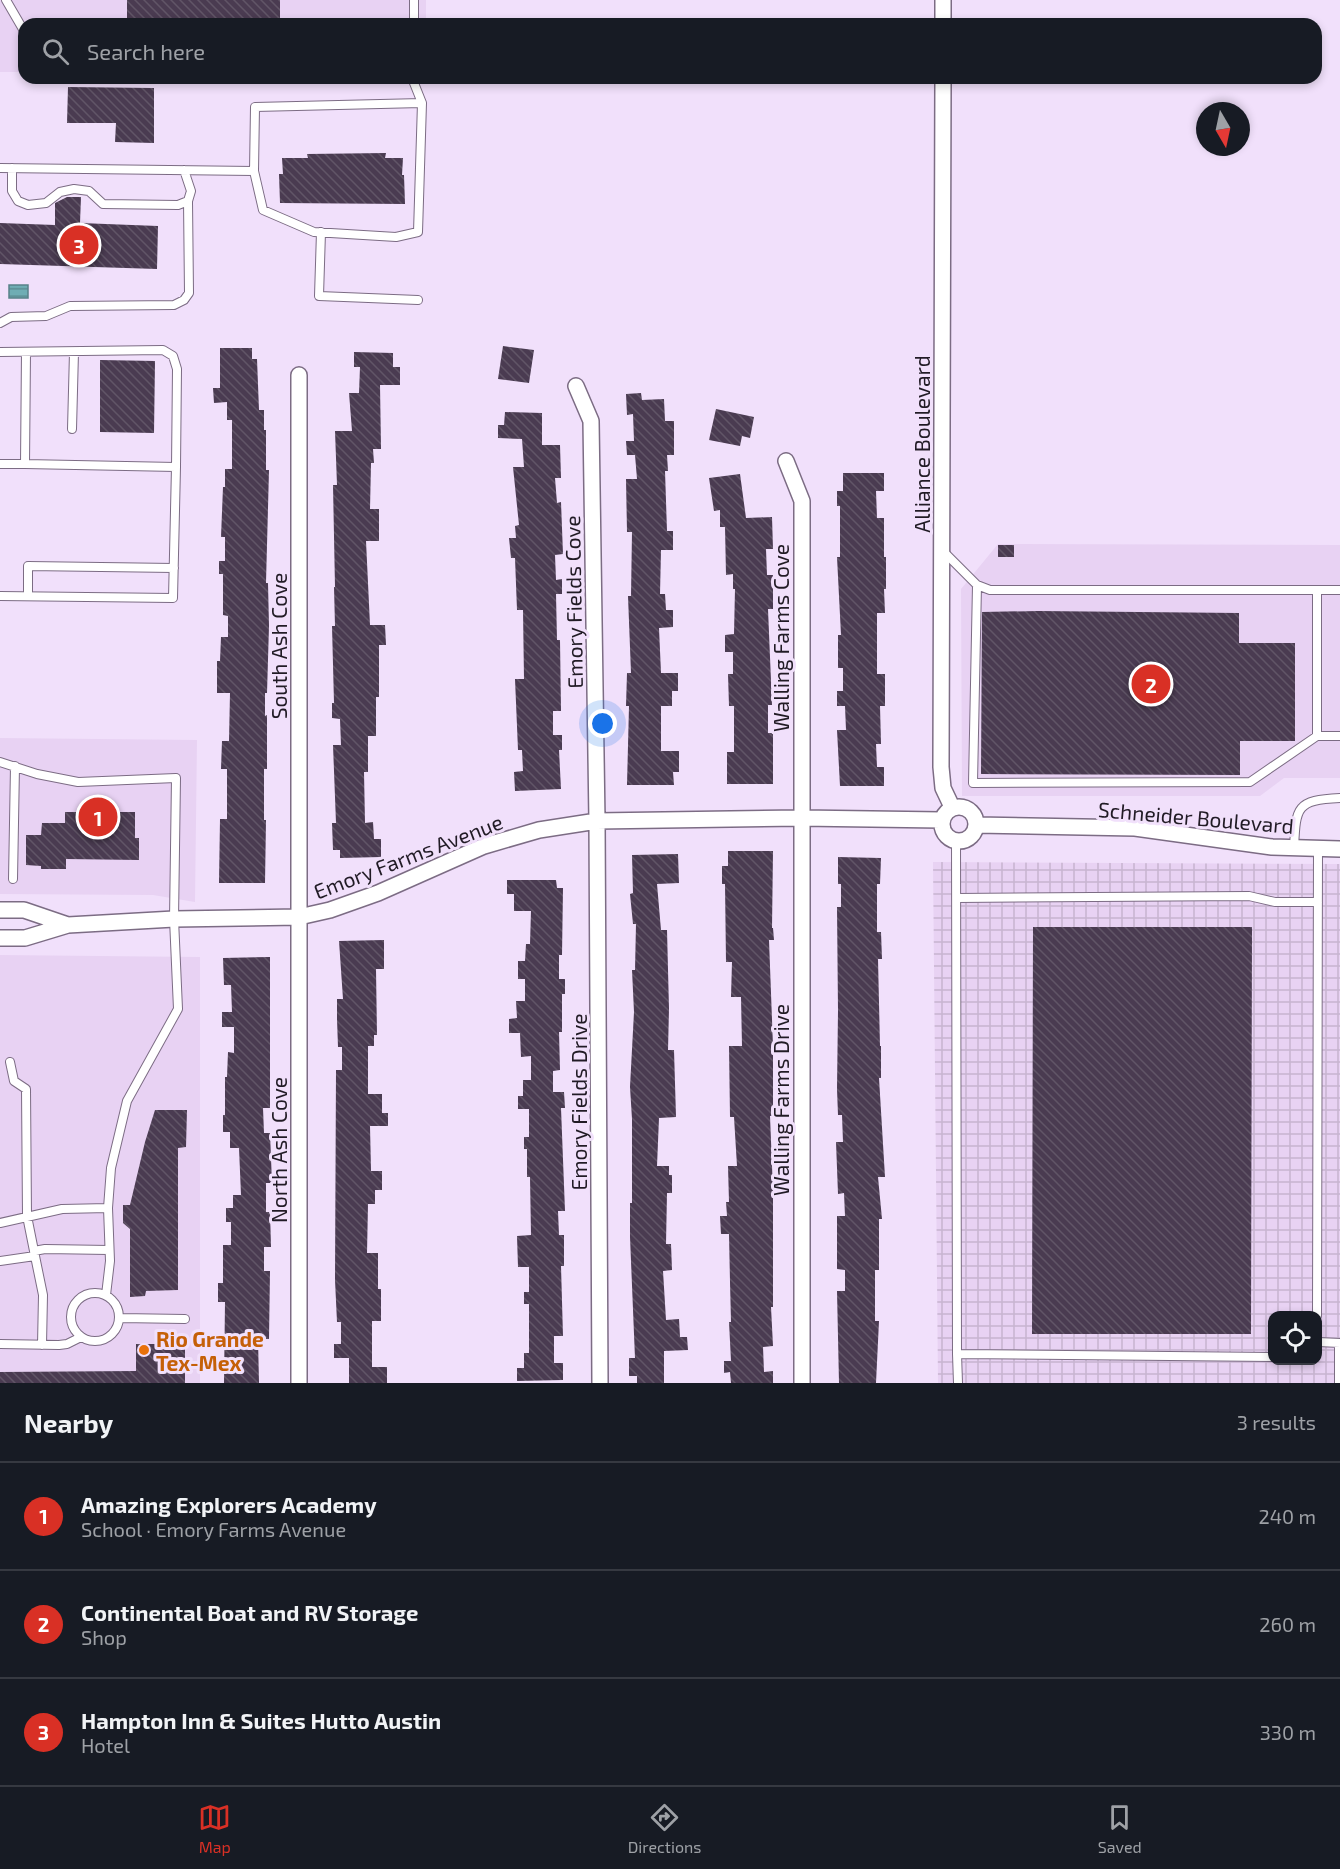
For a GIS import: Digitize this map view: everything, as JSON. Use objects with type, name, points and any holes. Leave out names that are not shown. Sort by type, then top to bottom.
[{"type":"street","points":[[943,0],[943,18]]},
{"type":"street","name":"Alliance Boulevard","points":[[943,84],[941,767],[943,789],[952,807]]},
{"type":"street","name":"South Ash Cove","points":[[299,375],[299,917]]},
{"type":"street","name":"Emory Fields Cove","points":[[576,386],[591,421],[597,821]]},
{"type":"street","name":"Walling Farms Cove","points":[[786,461],[802,501],[801,818]]},
{"type":"street","points":[[958,806],[973,814],[976,825],[972,835],[962,841],[956,841],[943,832],[941,820],[947,810],[958,806]]},
{"type":"street","name":"Emory Farms Avenue","points":[[0,939],[25,938],[68,925],[174,919],[299,917],[330,910],[378,893],[484,846],[539,830],[597,821],[801,818],[941,820]]},
{"type":"street","name":"Walling Farms Drive","points":[[801,818],[801,1383]]},
{"type":"street","name":"Emory Fields Drive","points":[[597,821],[600,1383]]},
{"type":"street","name":"Schneider Boulevard","points":[[976,825],[1136,828],[1272,847],[1340,849]]},
{"type":"street","name":"Emory Farms Avenue","points":[[0,910],[24,910],[68,925]]},
{"type":"street","name":"North Ash Cove","points":[[299,917],[299,1383]]},
{"type":"lane","points":[[6,0],[18,21]]},
{"type":"lane","points":[[414,0],[414,18]]},
{"type":"lane","points":[[415,84],[423,103],[418,232],[396,237],[314,232],[263,210],[254,171],[255,107],[423,103]]},
{"type":"lane","points":[[0,168],[254,171]]},
{"type":"lane","points":[[12,168],[12,190],[18,201],[28,205],[46,203],[60,192],[74,189],[88,190],[103,204],[178,205],[188,201]]},
{"type":"lane","points":[[0,323],[11,317],[46,316],[70,306],[174,305],[184,300],[189,293],[188,201],[191,191],[184,170]]},
{"type":"lane","points":[[321,232],[319,296],[418,300]]},
{"type":"lane","points":[[0,352],[163,350],[173,356],[177,369],[173,598],[0,596]]},
{"type":"lane","points":[[25,464],[26,352]]},
{"type":"lane","points":[[72,429],[74,352]]},
{"type":"lane","points":[[0,464],[176,467]]},
{"type":"lane","points":[[942,550],[977,585],[990,590],[1340,590]]},
{"type":"lane","points":[[28,596],[28,566],[174,568]]},
{"type":"lane","points":[[977,585],[973,783],[1250,782],[1317,736],[1340,736]]},
{"type":"lane","points":[[1317,590],[1317,736]]},
{"type":"lane","points":[[0,762],[36,774],[78,782],[176,778],[174,919],[178,1009],[127,1101],[111,1168],[106,1295]]},
{"type":"lane","points":[[13,879],[15,766]]},
{"type":"lane","points":[[1294,848],[1295,816],[1305,804],[1321,799],[1340,798]]},
{"type":"lane","points":[[956,841],[958,1383]]},
{"type":"lane","points":[[1317,1311],[1318,848]]},
{"type":"lane","points":[[957,898],[1249,896],[1275,902],[1318,902]]},
{"type":"lane","points":[[10,1062],[14,1081],[26,1089],[27,1216],[43,1295],[42,1345]]},
{"type":"lane","points":[[0,1223],[62,1209],[108,1208]]},
{"type":"lane","points":[[0,1262],[34,1254],[109,1250]]},
{"type":"lane","points":[[94,1292],[106,1295],[115,1303],[120,1318],[114,1333],[107,1338],[92,1341],[81,1337],[72,1328],[70,1320],[74,1304],[86,1294],[94,1292]]},
{"type":"lane","points":[[120,1318],[184,1319]]},
{"type":"lane","points":[[0,1344],[67,1344],[81,1337]]},
{"type":"lane","points":[[1322,1342],[1340,1343],[1339,1383]]},
{"type":"lane","points":[[957,1354],[1268,1357]]},
{"type":"shaded area","points":[[0,0],[426,0],[426,18],[18,18],[18,72],[0,72]]},
{"type":"shaded area","points":[[9,285],[28,285],[28,298],[9,298]]},
{"type":"shaded area","points":[[998,544],[1340,545],[1340,778],[1284,778],[1260,796],[962,796],[961,589]]},
{"type":"shaded area","points":[[0,738],[197,740],[195,902],[153,895],[0,894]]},
{"type":"shaded area","points":[[933,862],[1340,864],[1340,1383],[938,1383]]},
{"type":"shaded area","points":[[0,955],[200,957],[200,1383],[0,1383]]},
{"type":"building","points":[[127,0],[280,0],[280,18],[127,18]]},
{"type":"building","points":[[68,87],[154,88],[154,143],[115,142],[116,123],[67,123]]},
{"type":"building","points":[[386,153],[385,158],[403,158],[405,204],[280,203],[279,174],[283,174],[282,158],[308,158],[307,154]]},
{"type":"building","points":[[67,197],[81,197],[80,223],[158,226],[157,269],[0,264],[0,223],[55,225],[55,203]]},
{"type":"building","points":[[503,346],[534,350],[529,383],[498,379]]},
{"type":"building","points":[[220,348],[252,348],[252,359],[257,359],[259,410],[264,410],[264,430],[266,430],[266,470],[269,470],[266,583],[268,583],[269,626],[267,693],[265,693],[267,769],[264,769],[265,883],[219,883],[220,819],[227,819],[227,769],[221,769],[222,741],[229,741],[230,693],[217,693],[217,661],[220,661],[221,637],[228,637],[228,616],[223,615],[223,574],[219,574],[219,561],[225,561],[225,537],[221,537],[225,469],[232,469],[232,420],[227,420],[227,402],[214,403],[213,388],[220,388]]},
{"type":"building","points":[[354,352],[393,353],[393,367],[400,367],[400,385],[380,385],[381,449],[373,449],[370,509],[379,509],[379,541],[366,541],[370,625],[385,625],[386,645],[379,645],[376,736],[368,736],[368,772],[364,772],[365,823],[373,822],[374,839],[381,839],[381,857],[340,858],[340,850],[333,850],[332,823],[336,823],[333,745],[341,745],[340,719],[332,718],[332,703],[334,703],[332,626],[335,626],[333,485],[337,485],[335,431],[352,431],[349,393],[359,393],[360,367],[354,367]]},
{"type":"building","points":[[100,360],[155,361],[154,433],[100,432]]},
{"type":"building","points":[[641,393],[642,400],[664,399],[665,421],[674,421],[674,455],[667,455],[668,471],[665,471],[667,531],[673,531],[673,550],[661,550],[660,594],[665,594],[666,610],[673,610],[673,627],[659,628],[661,673],[678,673],[678,691],[672,691],[672,706],[661,706],[661,751],[679,751],[679,772],[673,772],[674,785],[627,785],[629,706],[626,706],[627,673],[631,673],[628,596],[631,596],[632,532],[627,532],[626,479],[637,479],[635,455],[627,455],[626,441],[634,441],[633,414],[627,415],[626,394]]},
{"type":"building","points":[[716,409],[754,417],[750,438],[742,436],[740,446],[709,440]]},
{"type":"building","points":[[505,412],[542,413],[542,445],[560,445],[561,478],[555,478],[557,503],[561,502],[563,554],[555,555],[556,580],[562,579],[562,594],[556,594],[557,640],[560,640],[561,711],[553,711],[553,735],[562,735],[562,750],[559,750],[561,789],[515,791],[514,772],[523,771],[522,750],[518,750],[515,679],[524,679],[523,610],[517,610],[515,558],[511,558],[509,538],[516,538],[515,526],[519,525],[513,467],[524,467],[522,439],[498,438],[498,425],[504,425]]},
{"type":"building","points":[[843,473],[884,473],[884,491],[876,491],[877,518],[884,518],[884,557],[886,557],[885,613],[877,613],[877,674],[885,674],[885,706],[880,706],[881,744],[876,744],[877,767],[884,767],[884,786],[840,786],[837,730],[846,730],[845,706],[837,706],[837,691],[843,691],[843,668],[838,668],[838,635],[841,635],[837,557],[840,557],[840,506],[837,506],[837,491],[843,491]]},
{"type":"building","points":[[740,474],[746,518],[772,517],[773,549],[766,549],[767,575],[773,575],[773,609],[768,609],[772,705],[768,705],[768,733],[773,733],[773,784],[727,784],[727,752],[734,752],[734,706],[729,706],[728,674],[733,674],[733,652],[725,652],[725,635],[734,634],[735,589],[733,589],[733,574],[726,575],[725,527],[720,527],[720,510],[714,511],[709,478]]},
{"type":"building","points":[[998,545],[1014,545],[1014,557],[998,557]]},
{"type":"building","points":[[982,612],[1239,613],[1239,643],[1295,643],[1295,741],[1240,741],[1240,775],[981,774]]},
{"type":"building","points":[[65,812],[135,812],[135,838],[139,838],[139,860],[66,859],[66,869],[41,869],[41,866],[26,865],[26,835],[41,835],[42,823],[65,823]]},
{"type":"building","points":[[728,851],[773,851],[772,928],[774,940],[769,940],[773,1046],[773,1116],[770,1116],[773,1191],[773,1307],[771,1307],[773,1346],[763,1347],[764,1372],[773,1371],[773,1383],[731,1383],[730,1372],[724,1373],[724,1361],[731,1361],[729,1234],[721,1234],[720,1216],[727,1216],[728,1166],[737,1166],[734,1117],[730,1117],[729,1046],[742,1046],[741,997],[731,997],[732,962],[726,962],[725,884],[722,884],[722,866],[728,866]]},
{"type":"building","points":[[678,854],[679,883],[657,884],[661,930],[667,930],[668,1050],[674,1050],[676,1117],[659,1118],[657,1166],[669,1166],[669,1175],[672,1175],[672,1193],[667,1193],[666,1244],[671,1244],[672,1270],[663,1271],[666,1320],[679,1319],[680,1337],[687,1337],[688,1350],[664,1351],[664,1383],[637,1383],[637,1376],[629,1376],[629,1358],[635,1358],[630,1237],[632,1119],[630,1087],[634,1012],[632,970],[635,970],[636,924],[633,924],[630,894],[633,893],[632,855]]},
{"type":"building","points":[[838,857],[881,858],[880,884],[877,884],[877,932],[881,932],[882,959],[878,959],[881,1046],[881,1078],[879,1078],[885,1177],[878,1177],[882,1219],[879,1219],[879,1270],[875,1270],[875,1321],[879,1321],[876,1383],[839,1383],[837,1291],[845,1291],[845,1270],[837,1269],[837,1216],[845,1216],[844,1193],[838,1194],[836,1142],[843,1142],[842,1115],[838,1115],[837,1089],[837,907],[841,907]]},
{"type":"building","points":[[507,880],[556,880],[557,888],[563,888],[562,955],[559,955],[559,979],[565,979],[565,994],[562,994],[562,1032],[559,1032],[560,1070],[553,1071],[553,1092],[564,1092],[565,1108],[561,1108],[565,1211],[558,1211],[559,1235],[564,1235],[564,1266],[561,1266],[563,1336],[554,1336],[554,1363],[563,1363],[563,1380],[517,1381],[517,1368],[524,1368],[524,1353],[529,1353],[529,1304],[524,1304],[524,1292],[529,1292],[529,1267],[518,1267],[517,1236],[531,1235],[530,1177],[527,1177],[527,1149],[524,1149],[524,1137],[529,1137],[529,1109],[518,1109],[518,1096],[523,1096],[523,1080],[531,1080],[531,1056],[521,1057],[520,1033],[509,1033],[509,1019],[517,1018],[516,1001],[525,1001],[525,979],[518,979],[518,961],[525,961],[526,944],[530,944],[531,911],[514,911],[514,894],[507,894]]},
{"type":"building","points":[[1033,927],[1252,927],[1251,1334],[1032,1334]]},
{"type":"building","points":[[384,940],[384,969],[376,969],[377,1035],[374,1035],[374,1046],[368,1046],[368,1094],[382,1094],[382,1113],[388,1113],[388,1126],[370,1126],[371,1171],[382,1171],[382,1190],[375,1190],[375,1204],[368,1204],[367,1253],[378,1253],[378,1289],[381,1289],[381,1321],[372,1321],[372,1367],[387,1367],[387,1383],[349,1383],[349,1358],[334,1358],[334,1344],[341,1344],[341,1322],[337,1322],[335,1280],[336,1070],[342,1070],[342,1047],[338,1047],[337,999],[343,999],[339,941]]},
{"type":"building","points":[[270,957],[270,1108],[263,1108],[264,1133],[270,1133],[272,1183],[266,1183],[266,1212],[270,1212],[271,1247],[264,1247],[264,1271],[270,1271],[269,1339],[258,1339],[259,1383],[224,1383],[225,1302],[218,1302],[218,1283],[223,1283],[223,1245],[231,1245],[231,1222],[226,1222],[226,1208],[233,1208],[233,1195],[241,1195],[239,1148],[230,1148],[230,1132],[223,1132],[225,1077],[227,1077],[228,1052],[234,1053],[234,1027],[222,1027],[222,1012],[232,1012],[231,985],[224,985],[223,958]]},
{"type":"building","points":[[155,1110],[187,1110],[186,1147],[178,1148],[178,1290],[146,1291],[145,1296],[130,1297],[130,1229],[123,1223],[123,1205],[130,1205]]},
{"type":"building","points":[[136,1344],[185,1344],[185,1383],[0,1383],[0,1372],[136,1371]]},
{"type":"place","name":"Hampton Inn & Suites Hutto Austin","points":[[79,245]]},
{"type":"place","name":"Continental Boat and RV Storage","points":[[1151,684]]},
{"type":"place","name":"Amazing Explorers Academy","points":[[98,817]]},
{"type":"place","name":"Rio Grande Tex-Mex","points":[[144,1350]]}]
